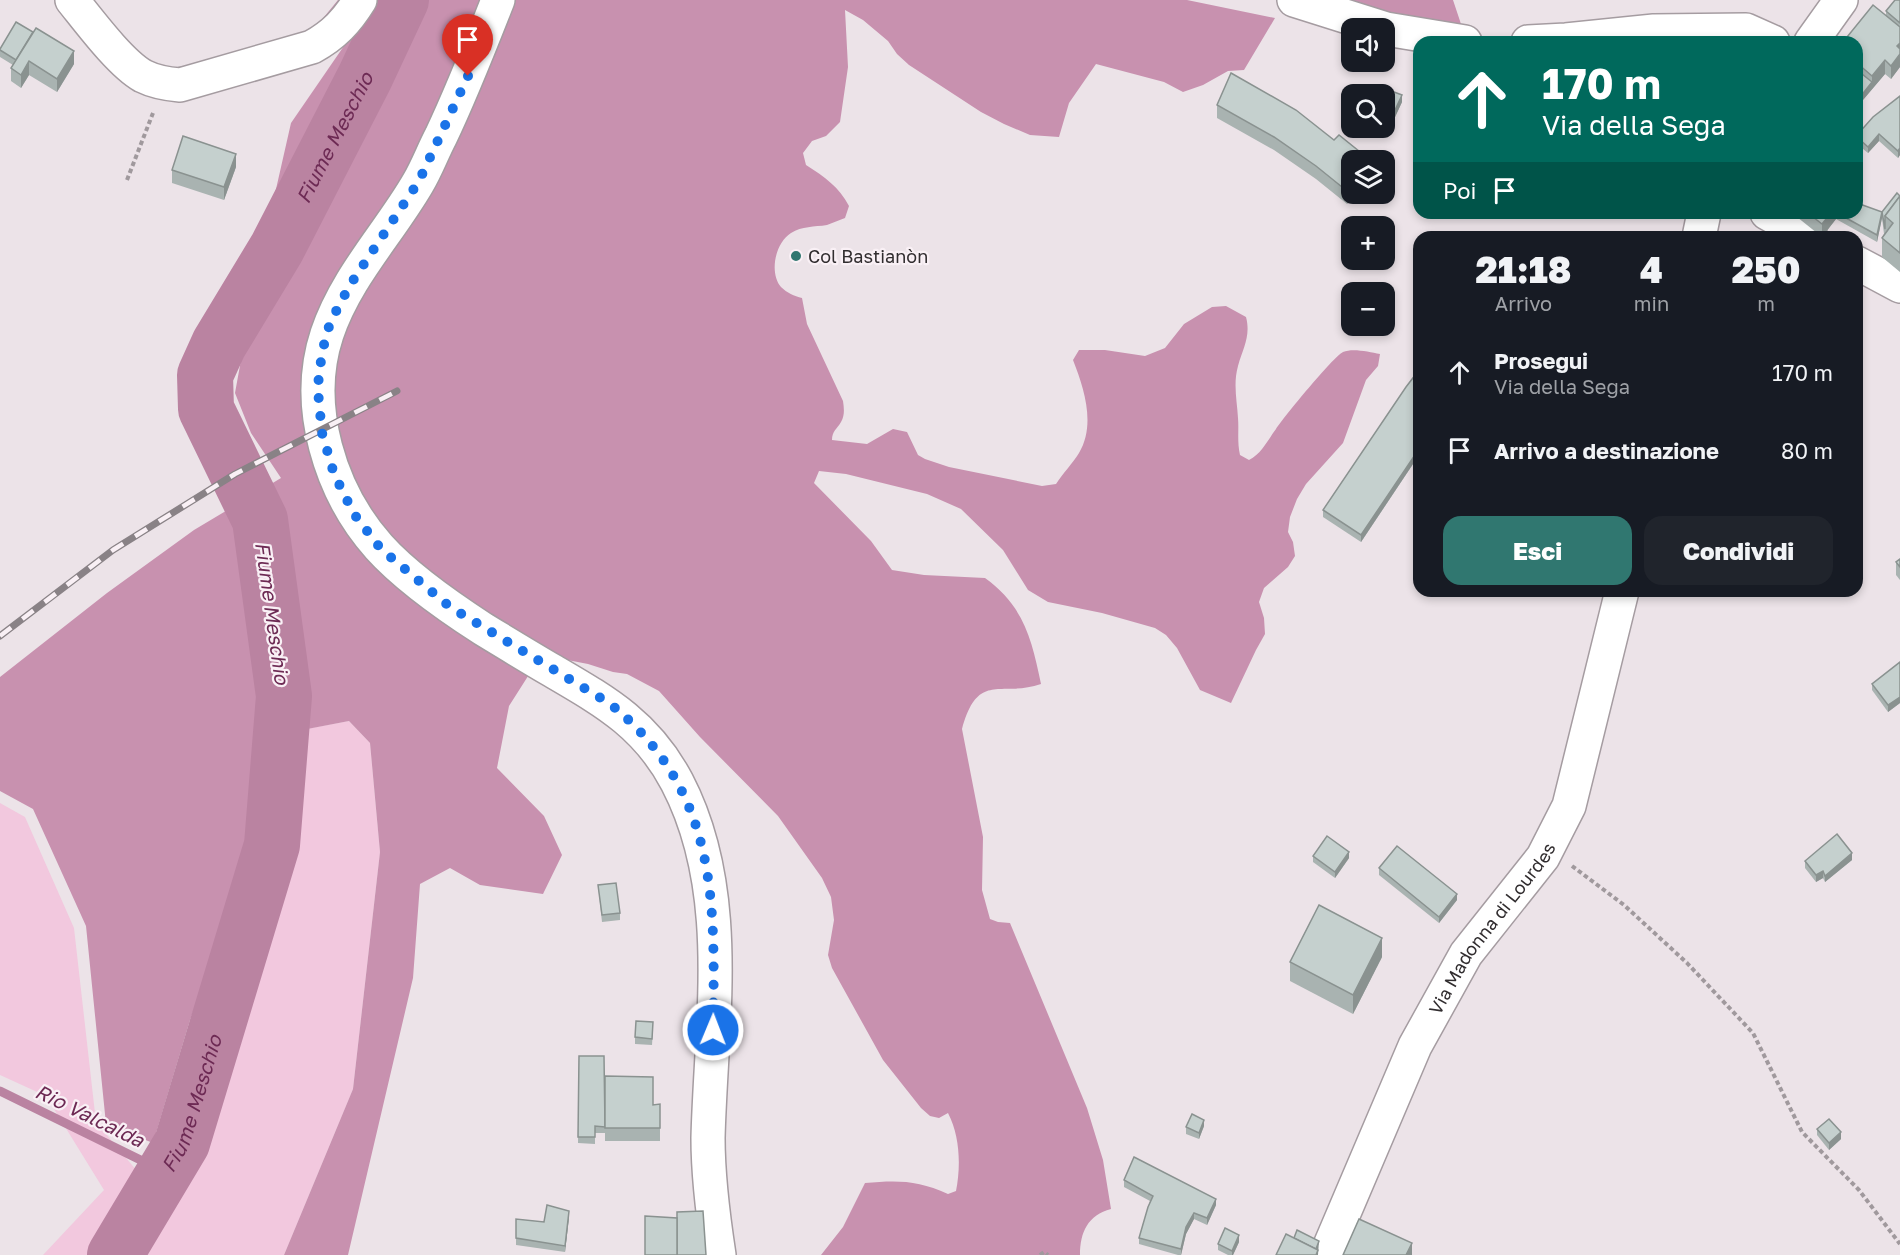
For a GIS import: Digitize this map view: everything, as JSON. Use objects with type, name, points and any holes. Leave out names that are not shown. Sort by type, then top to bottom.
[{"type":"street","points":[[72,0],[114,51],[142,76],[164,84],[180,85],[312,47],[336,31],[348,19],[360,0]]},
{"type":"street","points":[[498,0],[460,95],[419,181],[350,285],[333,317],[321,354],[318,391],[322,433],[334,474],[354,514],[381,549],[450,607],[609,703],[626,717],[654,747],[676,780],[686,801],[706,861],[714,919],[709,1174],[719,1255]]},
{"type":"street","points":[[1294,0],[1386,29],[1429,36]]},
{"type":"street","points":[[1814,36],[1840,0]]},
{"type":"street","points":[[1605,36],[1654,31],[1746,30],[1760,36]]},
{"type":"street","points":[[1778,219],[1799,231]]},
{"type":"street","points":[[1863,265],[1900,286]]},
{"type":"street","name":"Via Madonna di Lourdes","points":[[1326,1255],[1415,1046],[1466,954],[1543,857],[1569,806],[1621,597]]},
{"type":"path","points":[[127,180],[164,84]]},
{"type":"path","points":[[1547,848],[1624,905],[1687,963],[1753,1033],[1802,1132],[1859,1190],[1900,1244]]},
{"type":"path","points":[[1040,1255],[1044,1252],[1048,1255]]},
{"type":"shaded area","points":[[338,0],[1187,0],[1275,18],[1244,70],[1228,71],[1203,85],[1183,92],[1164,82],[1096,64],[1069,103],[1059,137],[1030,135],[981,112],[909,65],[888,41],[863,20],[845,10],[848,67],[840,122],[826,136],[812,141],[803,153],[806,165],[831,183],[849,206],[845,218],[827,225],[804,228],[791,233],[781,244],[776,258],[777,281],[786,291],[802,298],[807,324],[843,401],[843,417],[832,440],[867,444],[893,429],[907,432],[918,455],[925,459],[949,467],[1042,486],[1056,484],[1077,457],[1087,431],[1084,394],[1073,360],[1079,350],[1105,350],[1145,356],[1165,348],[1184,324],[1212,307],[1226,306],[1246,317],[1247,336],[1238,366],[1236,386],[1239,450],[1240,455],[1249,460],[1261,450],[1298,401],[1338,356],[1351,350],[1380,354],[1378,366],[1366,380],[1343,443],[1306,484],[1297,499],[1290,517],[1288,532],[1293,542],[1295,556],[1288,567],[1264,588],[1259,602],[1264,618],[1265,634],[1231,703],[1200,690],[1177,648],[1166,635],[1155,628],[1102,613],[1048,602],[1028,590],[1003,550],[961,509],[927,494],[846,474],[819,471],[814,483],[871,541],[892,570],[924,575],[985,578],[1009,600],[1030,639],[1041,684],[1027,688],[992,690],[983,693],[975,699],[968,711],[962,729],[983,837],[982,890],[990,919],[1010,923],[1087,1108],[1103,1160],[1111,1209],[1096,1215],[1091,1220],[1084,1232],[1080,1255],[821,1255],[843,1227],[865,1183],[907,1182],[948,1194],[956,1191],[959,1172],[958,1151],[955,1131],[948,1113],[939,1118],[930,1116],[883,1060],[832,968],[828,955],[834,920],[831,897],[822,878],[778,816],[700,737],[659,691],[627,674],[552,657],[537,662],[509,706],[497,768],[544,816],[562,855],[543,894],[480,885],[450,868],[420,884],[413,978],[348,1255],[284,1255],[353,1089],[380,852],[370,743],[349,721],[255,739],[253,848],[190,1020],[153,1143],[106,1124],[86,926],[33,809],[0,791],[0,677],[107,593],[194,530],[281,478],[251,433],[235,393],[245,338],[306,240],[269,220],[291,123],[346,43],[320,22]]},
{"type":"shaded area","points":[[1317,0],[1453,0],[1464,33]]},
{"type":"shaded area","points":[[349,721],[370,743],[380,852],[353,1089],[284,1255],[138,1255],[207,1133],[294,834],[300,730]]},
{"type":"shaded area","points":[[0,803],[25,817],[74,928],[96,1122],[142,1177],[96,1255],[43,1255],[104,1190],[46,1096],[0,1075]]},
{"type":"building","points":[[1895,0],[1900,0],[1900,23],[1886,11]]},
{"type":"building","points":[[1873,5],[1900,27],[1900,43],[1897,46],[1900,54],[1891,66],[1885,60],[1872,76],[1863,68],[1863,36],[1848,36]]},
{"type":"building","points":[[16,22],[33,32],[16,60],[0,49]]},
{"type":"building","points":[[36,28],[74,51],[57,79],[29,61],[21,75],[11,68]]},
{"type":"building","points":[[1231,73],[1296,110],[1334,140],[1339,135],[1358,150],[1341,150],[1341,186],[1274,137],[1217,105]]},
{"type":"building","points":[[1863,75],[1872,82],[1863,93]]},
{"type":"building","points":[[1395,92],[1402,95],[1395,110]]},
{"type":"building","points":[[1900,96],[1900,148],[1898,151],[1879,134],[1868,147],[1863,142],[1863,128],[1873,117]]},
{"type":"building","points":[[183,136],[236,154],[224,187],[172,170]]},
{"type":"building","points":[[1897,193],[1900,196],[1885,216],[1885,229],[1882,212]]},
{"type":"building","points":[[1900,196],[1900,253],[1882,238],[1893,223],[1885,216]]},
{"type":"building","points":[[1863,205],[1882,212],[1877,235],[1848,219],[1863,219]]},
{"type":"building","points":[[1816,219],[1826,219],[1822,224]]},
{"type":"building","points":[[1413,378],[1413,458],[1361,535],[1323,510]]},
{"type":"building","points":[[1900,662],[1900,697],[1888,705],[1872,684]]},
{"type":"building","points":[[1837,834],[1852,853],[1825,876],[1823,871],[1816,875],[1805,861]]},
{"type":"building","points":[[1327,836],[1349,852],[1335,872],[1313,856]]},
{"type":"building","points":[[1397,846],[1457,894],[1439,917],[1379,868]]},
{"type":"building","points":[[616,883],[620,913],[602,915],[598,885]]},
{"type":"building","points":[[1319,905],[1382,938],[1353,995],[1290,962]]},
{"type":"building","points":[[636,1021],[653,1022],[652,1039],[635,1037]]},
{"type":"building","points":[[579,1056],[604,1056],[605,1127],[595,1126],[595,1137],[578,1137]]},
{"type":"building","points":[[605,1076],[653,1077],[653,1105],[660,1104],[660,1128],[605,1128]]},
{"type":"building","points":[[1192,1114],[1204,1120],[1199,1133],[1186,1127]]},
{"type":"building","points":[[1829,1119],[1841,1132],[1829,1143],[1817,1129]]},
{"type":"building","points":[[1134,1157],[1216,1199],[1207,1218],[1194,1213],[1186,1227],[1181,1249],[1139,1238],[1153,1196],[1124,1180]]},
{"type":"building","points":[[547,1205],[569,1211],[565,1246],[516,1238],[516,1219],[544,1222]]},
{"type":"building","points":[[703,1211],[706,1255],[677,1255],[677,1212]]},
{"type":"building","points":[[645,1216],[677,1218],[677,1255],[645,1255]]},
{"type":"building","points":[[1359,1219],[1412,1243],[1406,1255],[1343,1255]]},
{"type":"building","points":[[1225,1228],[1239,1235],[1232,1251],[1218,1244]]},
{"type":"building","points":[[1297,1230],[1319,1241],[1316,1249],[1294,1238]]},
{"type":"building","points":[[1286,1234],[1318,1250],[1316,1255],[1276,1255]]},
{"type":"waterway","name":"Fiume Meschio","points":[[115,1255],[182,1143],[272,845],[284,696],[260,520],[206,409],[205,375],[219,344],[277,248],[365,77],[401,0]]},
{"type":"waterway","name":"Rio Valcalda","points":[[0,1091],[165,1172]]},
{"type":"railway","points":[[0,636],[113,550],[235,474],[397,391]]},
{"type":"place","name":"Col Bastianòn","points":[[796,256]]},
{"type":"route","points":[[468,76],[419,181],[350,285],[326,334],[321,354],[318,391],[322,433],[334,474],[354,514],[390,558],[450,607],[537,662],[609,703],[626,717],[654,747],[666,764],[686,801],[710,878],[714,919],[713,1030]]}]
